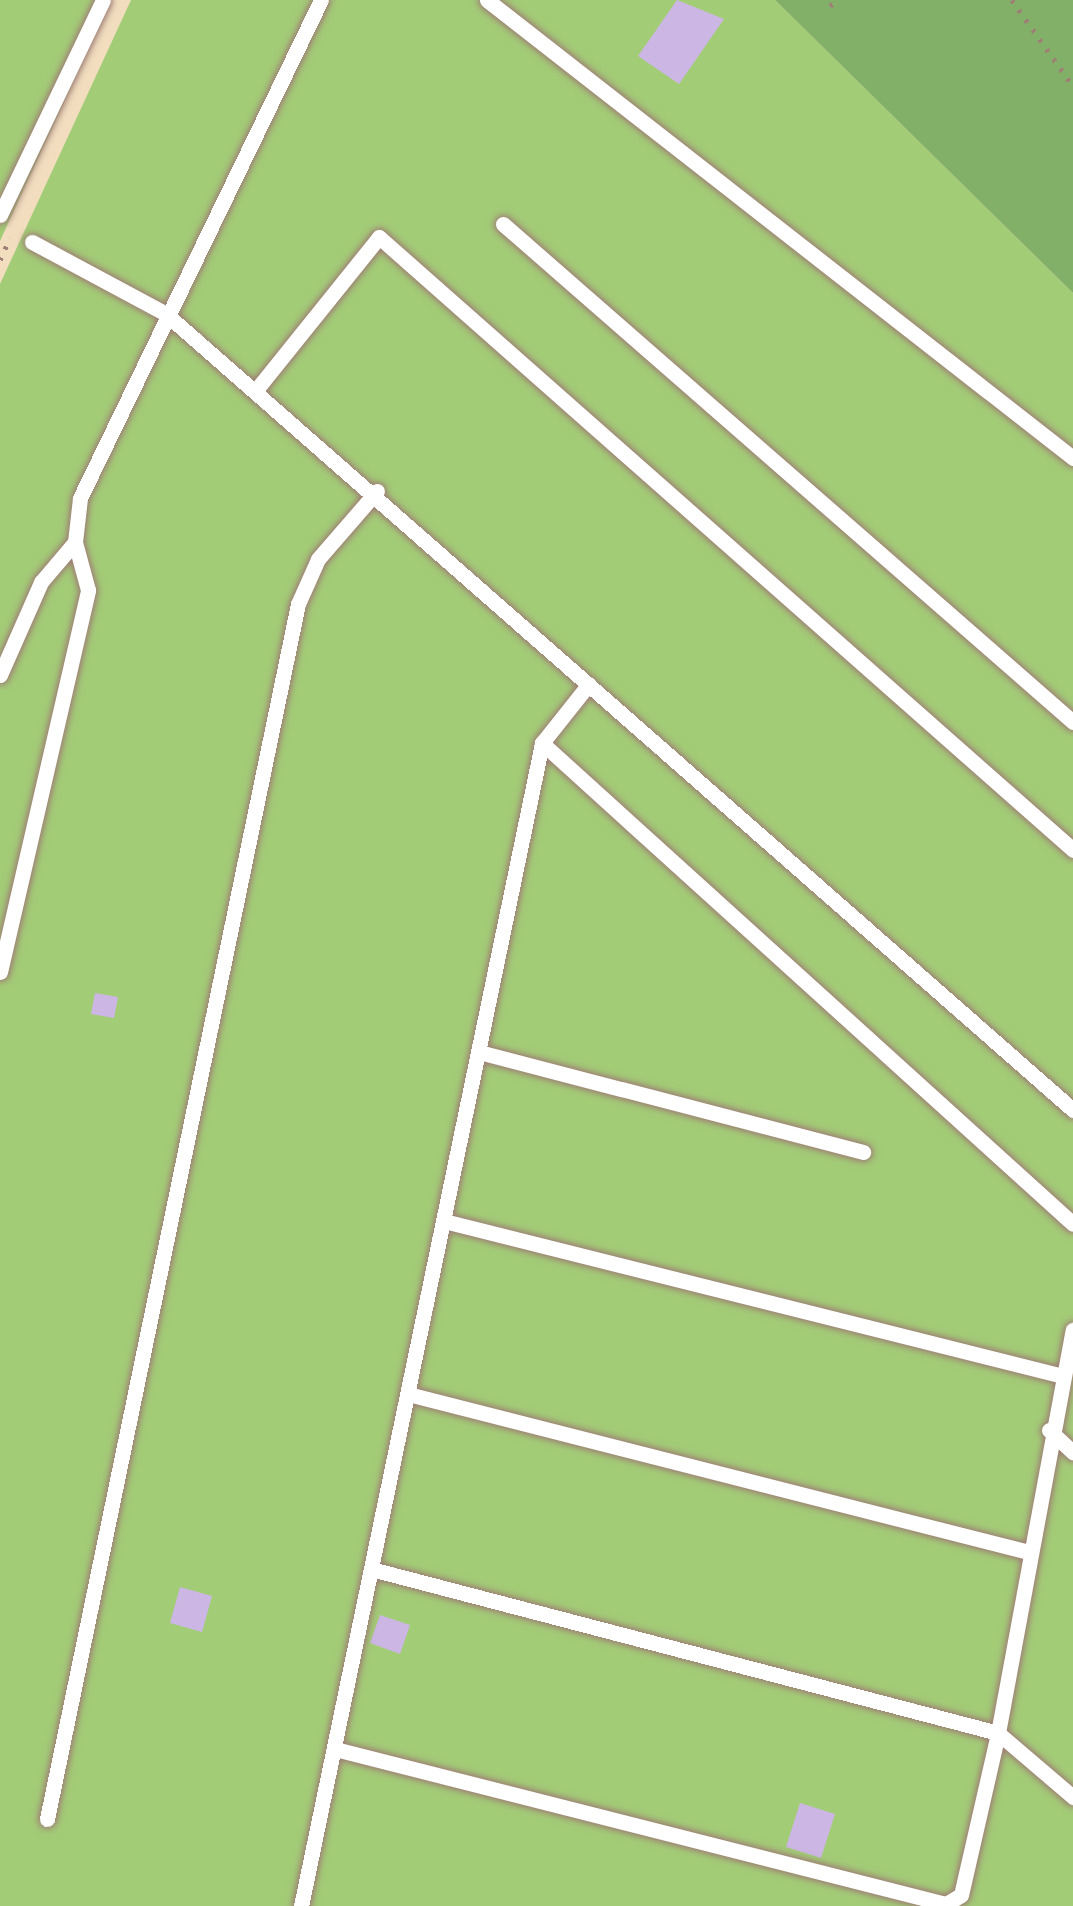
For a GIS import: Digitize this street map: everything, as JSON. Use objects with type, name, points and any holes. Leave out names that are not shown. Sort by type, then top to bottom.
[{"type":"lane","points":[[0,215],[103,0]]},
{"type":"lane","points":[[0,971],[88,590],[75,542],[80,498],[321,0]]},
{"type":"lane","points":[[487,0],[1073,458]]},
{"type":"lane","points":[[503,224],[1073,722]]},
{"type":"lane","points":[[256,390],[380,237],[1073,850]]},
{"type":"lane","points":[[32,242],[166,314],[377,491],[1073,1110]]},
{"type":"lane","points":[[46,1819],[298,604],[318,559],[377,491]]},
{"type":"lane","points":[[0,675],[41,582],[75,542]]},
{"type":"lane","points":[[301,1906],[339,1750],[542,743],[590,684]]},
{"type":"lane","points":[[542,743],[1073,1224]]},
{"type":"lane","points":[[479,1052],[863,1152]]},
{"type":"lane","points":[[444,1221],[1059,1375]]},
{"type":"lane","points":[[339,1750],[946,1904],[962,1895],[998,1733],[1025,1551],[1059,1375],[1073,1330]]},
{"type":"lane","points":[[408,1394],[1025,1551]]},
{"type":"lane","points":[[1049,1430],[1073,1452]]},
{"type":"lane","points":[[375,1570],[998,1733],[1073,1797]]},
{"type":"path","points":[[830,6],[837,0]]},
{"type":"path","points":[[1012,0],[1073,86]]},
{"type":"green space","points":[[0,0],[111,0],[0,241]]},
{"type":"green space","points":[[131,0],[775,0],[1073,293],[1073,1906],[0,1906],[0,284]]},
{"type":"green space","points":[[775,0],[1073,0],[1073,293]]},
{"type":"building","points":[[677,0],[724,19],[679,84],[638,56]]},
{"type":"building","points":[[95,993],[118,997],[114,1018],[91,1014]]},
{"type":"building","points":[[180,1587],[212,1596],[202,1632],[170,1623]]},
{"type":"building","points":[[380,1615],[410,1625],[400,1654],[370,1643]]},
{"type":"building","points":[[800,1803],[835,1814],[821,1858],[786,1847]]}]
